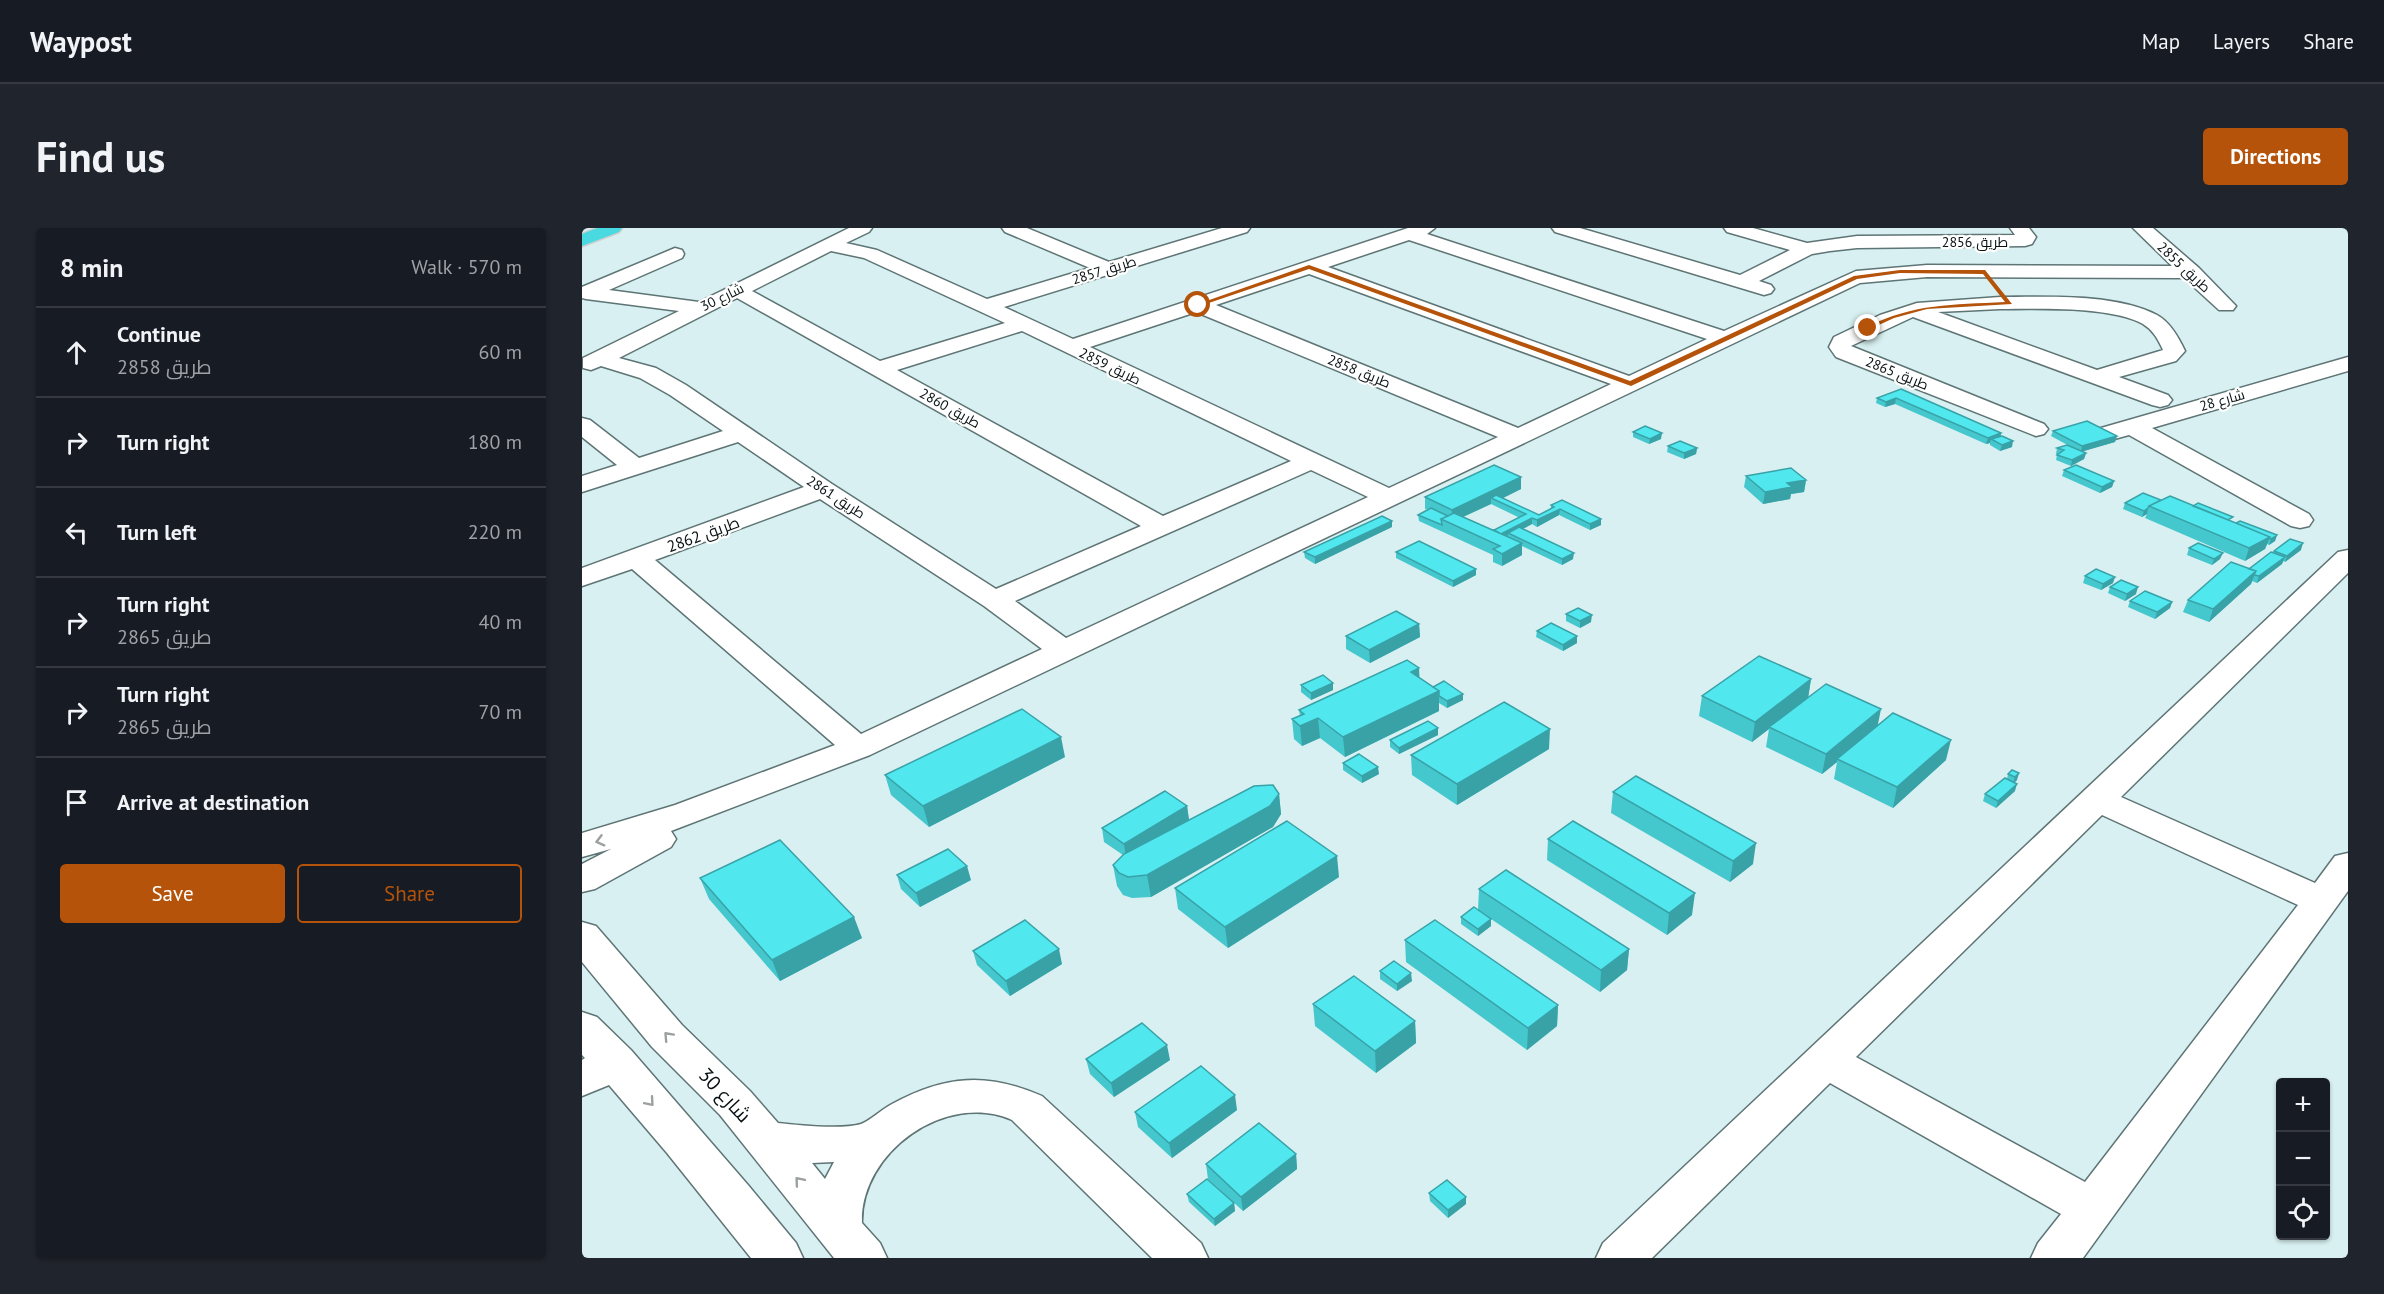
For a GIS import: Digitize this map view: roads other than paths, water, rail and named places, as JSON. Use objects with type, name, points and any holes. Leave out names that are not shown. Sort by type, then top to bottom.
[{"type":"highway","points":[[582,240],[613,228]]},
{"type":"street","name":"شارع 30","points":[[591,363],[863,228]]},
{"type":"street","points":[[1011,228],[1109,268]]},
{"type":"street","name":"طريق 2857","points":[[986,306],[1109,268],[1214,231],[1241,228]]},
{"type":"street","points":[[1561,228],[1807,302]]},
{"type":"street","name":"طريق 2856","points":[[1733,228],[1807,249]]},
{"type":"street","name":"طريق 2856","points":[[1742,282],[1807,249],[1905,235],[2025,240],[2027,237],[2019,228]]},
{"type":"street","name":"طريق 2855","points":[[2142,228],[2226,306]]},
{"type":"street","points":[[1070,347],[1417,231],[1727,339]]},
{"type":"street","name":"طريق 2859","points":[[828,245],[870,254],[986,306],[1310,462],[1388,497]]},
{"type":"street","points":[[584,294],[675,254]]},
{"type":"street","points":[[1309,267],[1631,384]]},
{"type":"street","points":[[582,845],[636,831],[736,796],[858,748],[1856,277],[1900,272],[2192,272]]},
{"type":"street","points":[[1985,272],[2009,304]]},
{"type":"street","name":"طريق 2860","points":[[736,290],[1163,527]]},
{"type":"street","points":[[584,294],[700,308]]},
{"type":"street","name":"طريق 2865","points":[[2036,429],[1844,352],[1840,347],[1842,342],[1878,322],[1914,310],[1950,305],[2009,304],[2099,305],[2125,309],[2151,319],[2170,340],[2174,351],[2168,356],[2096,376]]},
{"type":"street","name":"طريق 2858","points":[[1198,305],[1520,437]]},
{"type":"street","points":[[1914,310],[2160,400]]},
{"type":"street","points":[[878,369],[1022,324]]},
{"type":"street","name":"طريق 2861","points":[[591,363],[648,373],[994,600],[1065,652]]},
{"type":"street","name":"شارع 28","points":[[2096,437],[2348,364]]},
{"type":"street","points":[[582,425],[636,467]]},
{"type":"street","points":[[2132,428],[2300,520]]},
{"type":"street","points":[[582,484],[742,433]]},
{"type":"street","points":[[994,600],[1310,462]]},
{"type":"street","name":"طريق 2862","points":[[582,578],[823,489]]},
{"type":"street","points":[[1620,1258],[2348,558]]},
{"type":"street","points":[[637,559],[858,748]]},
{"type":"street","points":[[582,880],[736,796]]},
{"type":"street","points":[[2096,799],[2322,901]]},
{"type":"street","points":[[2055,1258],[2348,865]]},
{"type":"street","name":"شارع 30","points":[[582,936],[668,1036],[735,1103],[851,1243]]},
{"type":"street","points":[[582,1028],[599,1071],[710,1171],[779,1258]]},
{"type":"street","points":[[1825,1060],[2092,1208]]},
{"type":"street","points":[[851,1243],[840,1201],[849,1178],[871,1142],[900,1121],[944,1101],[977,1095],[1012,1100],[1027,1108],[1184,1258]]},
{"type":"street","points":[[766,1140],[812,1145],[871,1142]]}]
